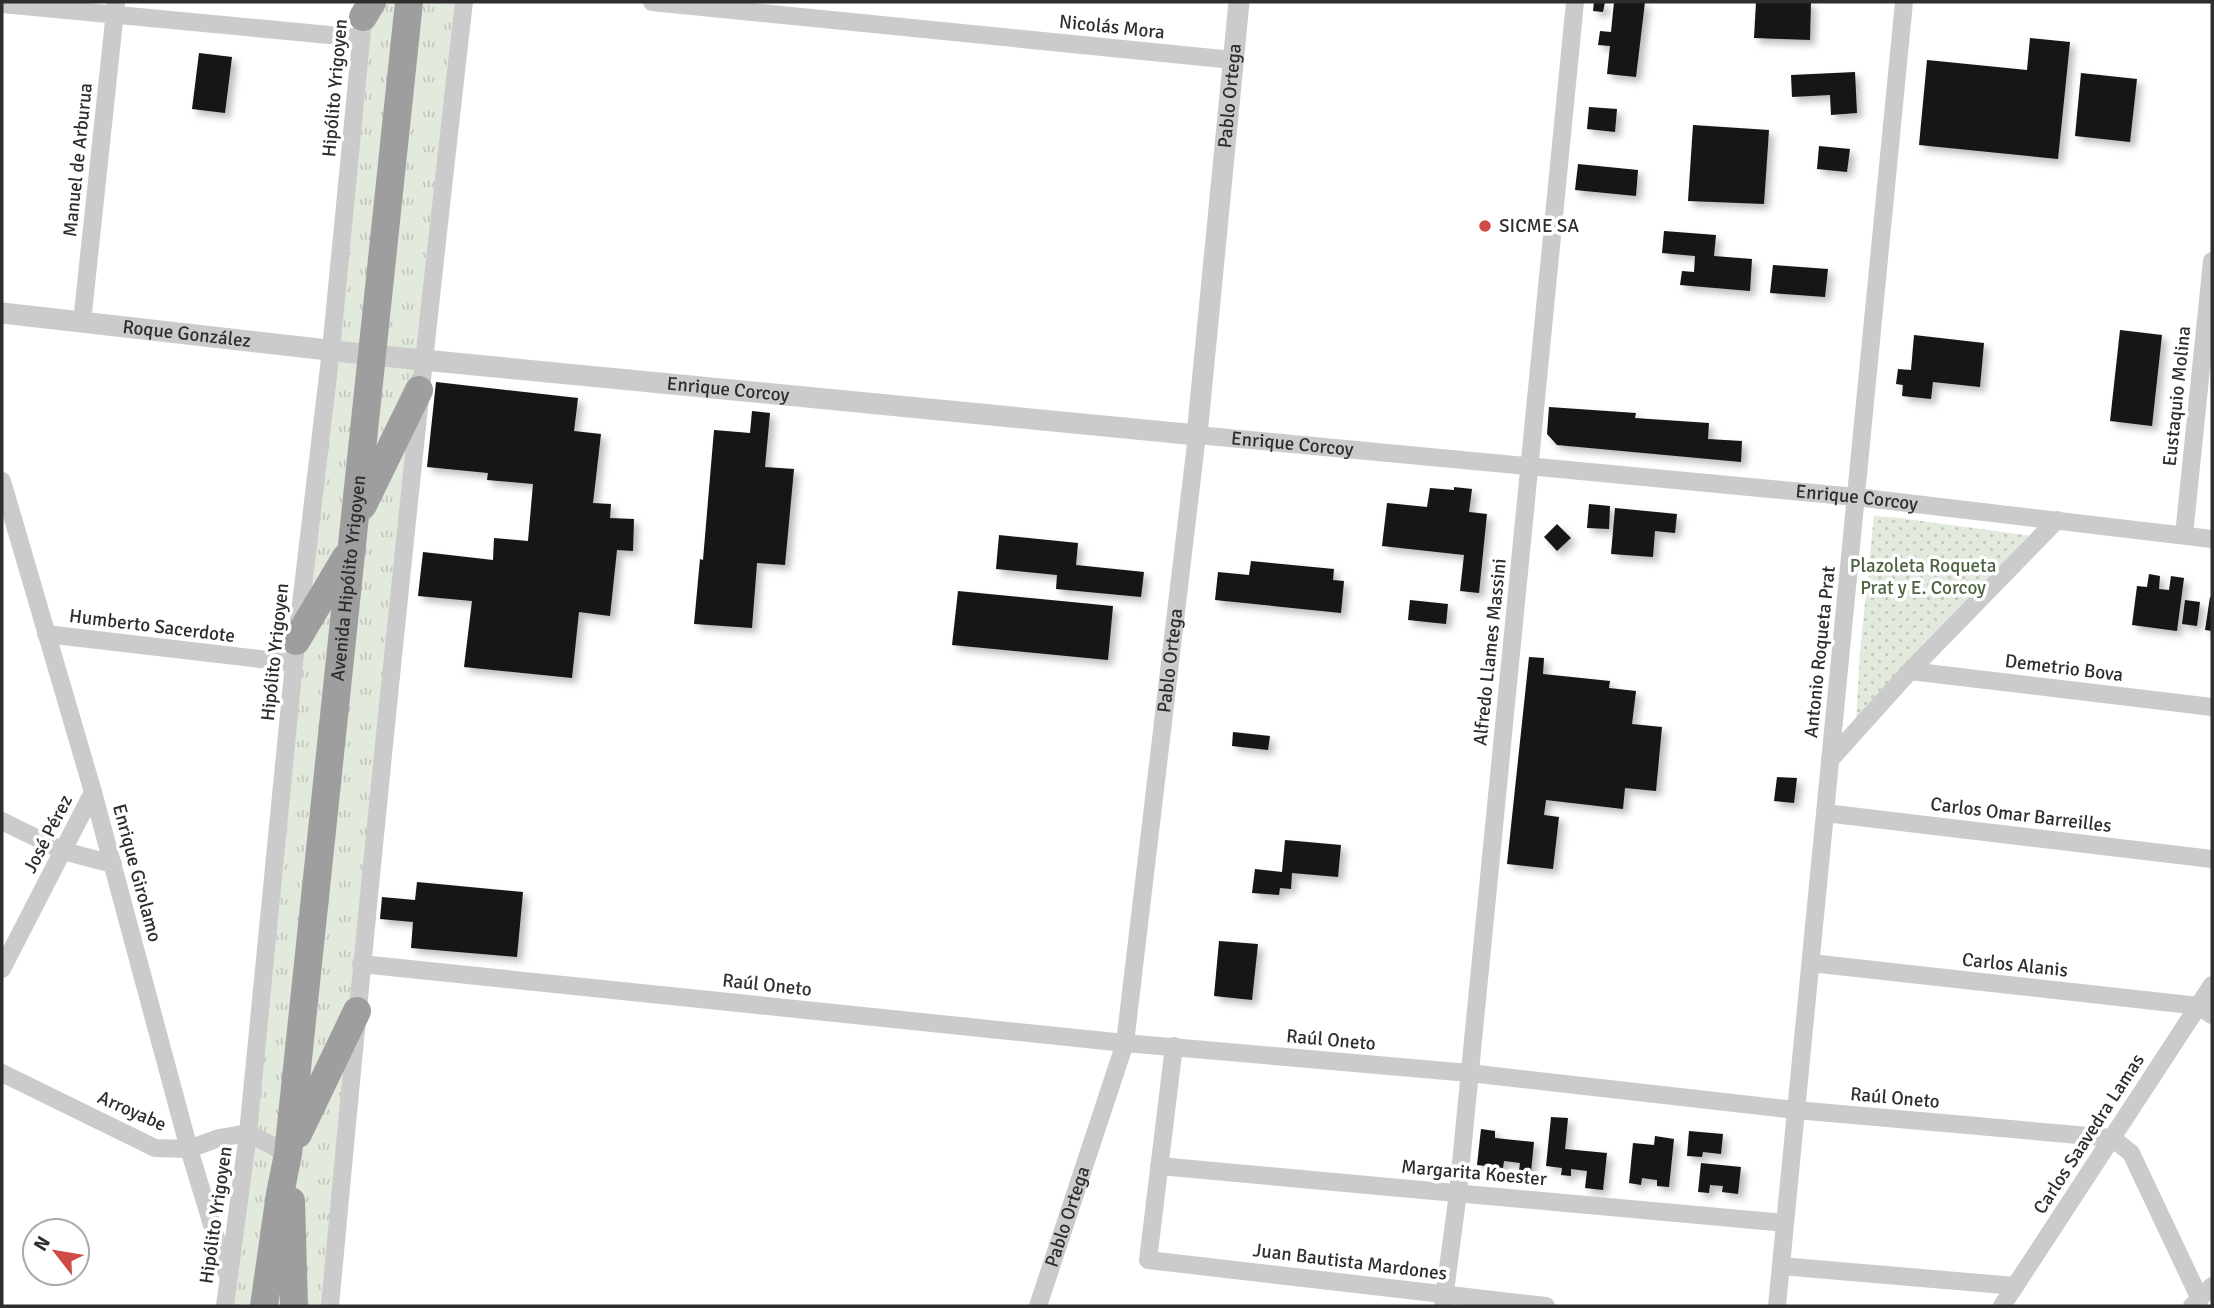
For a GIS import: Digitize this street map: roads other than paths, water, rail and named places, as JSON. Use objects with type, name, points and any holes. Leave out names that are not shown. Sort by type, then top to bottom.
[{"type":"highway","name":"Avenida Hipólito Yrigoyen","points":[[264,1306],[288,1154],[409,2]]},
{"type":"highway","points":[[295,652],[353,536],[419,390]]},
{"type":"highway","points":[[288,1154],[357,1011]]},
{"type":"highway","name":"Avenida Hipólito Yrigoyen","points":[[288,1154],[294,1306]]},
{"type":"street","points":[[330,1306],[361,964],[419,390],[464,2]]},
{"type":"street","name":"Nicolás Mora","points":[[652,2],[1233,60]]},
{"type":"street","name":"Pablo Ortega","points":[[1038,1306],[1125,1043],[1197,435],[1239,2]]},
{"type":"street","name":"Alfredo Llames Massini","points":[[1444,1300],[1458,1193],[1575,2]]},
{"type":"street","name":"Antonio Roqueta Prat","points":[[1777,1306],[1904,2]]},
{"type":"street","points":[[2,4],[365,15]]},
{"type":"street","name":"Manuel de Arburua","points":[[82,322],[116,8]]},
{"type":"street","name":"Hipólito Yrigoyen","points":[[225,1306],[248,1133],[295,652],[331,350],[365,15]]},
{"type":"street","name":"Eustaquio Molina","points":[[2184,535],[2212,261]]},
{"type":"street","name":"Roque González","points":[[2,313],[372,355]]},
{"type":"street","name":"Enrique Corcoy","points":[[372,355],[1856,497],[2212,539]]},
{"type":"street","name":"Enrique Girolamo","points":[[2,481],[93,792],[189,1149],[228,1277]]},
{"type":"street","points":[[1830,760],[1910,671],[2057,520]]},
{"type":"street","name":"Humberto Sacerdote","points":[[46,634],[295,652]]},
{"type":"street","name":"Demetrio Bova","points":[[1910,671],[2212,707]]},
{"type":"street","name":"José Pérez","points":[[2,970],[93,792]]},
{"type":"street","name":"Carlos Omar Barreilles","points":[[1825,813],[2212,859]]},
{"type":"street","points":[[2,821],[63,851],[113,864]]},
{"type":"street","name":"Carlos Alanis","points":[[1811,963],[2205,1010]]},
{"type":"street","name":"Raúl Oneto","points":[[361,964],[1125,1043],[1469,1073],[1796,1110],[2112,1138]]},
{"type":"street","name":"Carlos Saavedra Lamas","points":[[2002,1306],[2112,1138],[2205,1010],[2212,985]]},
{"type":"street","points":[[1159,1166],[1174,1046]]},
{"type":"street","name":"Arroyabe","points":[[2,1073],[155,1148],[189,1149],[219,1138],[248,1133]]},
{"type":"street","points":[[248,1133],[288,1154]]},
{"type":"street","points":[[2112,1138],[2131,1153],[2201,1297]]},
{"type":"street","name":"Margarita Koester","points":[[1159,1166],[1786,1223]]},
{"type":"street","name":"Juan Bautista Mardones","points":[[1159,1166],[1148,1260],[1444,1300],[1546,1306]]},
{"type":"street","points":[[1781,1266],[2015,1286]]},
{"type":"place","name":"SICME SA","points":[[1485,226]]},
{"type":"park label","name":"Plazoleta Roqueta Prat y E. Corcoy","points":[[1923,577]]}]
